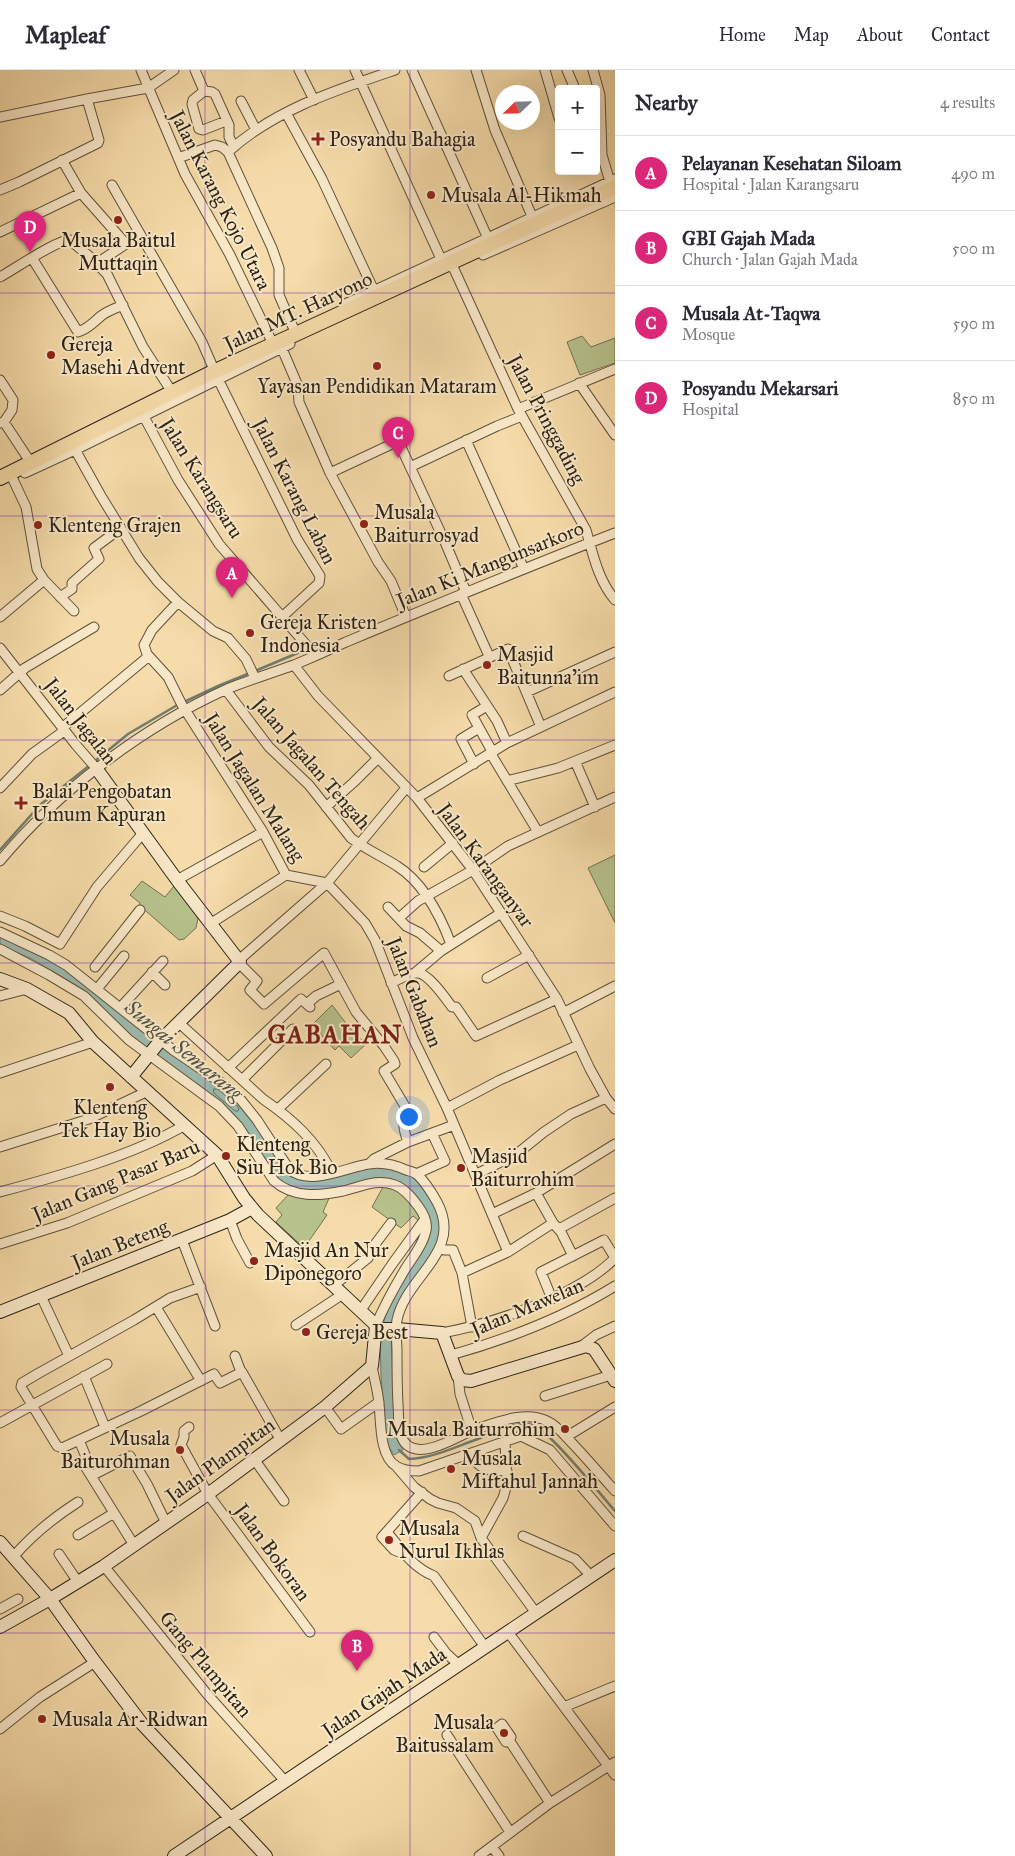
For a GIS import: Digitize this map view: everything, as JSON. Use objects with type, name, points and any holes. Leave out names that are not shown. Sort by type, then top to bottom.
[{"type":"main road","name":"Jalan MT. Haryono","points":[[3,479],[36,461],[95,436],[171,390],[272,346],[295,332],[335,319],[367,300],[447,264],[470,257],[489,241],[613,187]]},
{"type":"street","name":"Jalan Karang Kojo Utara","points":[[141,70],[185,174],[230,255],[272,346],[298,386],[299,402],[330,474],[378,562],[391,581],[406,617]]},
{"type":"street","points":[[0,117],[86,98],[148,88],[174,70]]},
{"type":"street","points":[[194,70],[204,91]]},
{"type":"street","points":[[299,70],[314,100]]},
{"type":"street","name":"Jalan Pringgading","points":[[355,70],[359,82],[520,413],[580,519],[605,586],[615,600]]},
{"type":"street","points":[[231,150],[256,130],[286,113],[359,82],[395,70]]},
{"type":"street","points":[[412,70],[489,241],[447,264]]},
{"type":"street","points":[[476,70],[494,130],[534,220]]},
{"type":"street","points":[[545,70],[555,104]]},
{"type":"street","points":[[568,70],[574,85]]},
{"type":"street","points":[[593,70],[597,85]]},
{"type":"street","points":[[204,91],[193,102],[199,128],[203,130],[226,121]]},
{"type":"street","points":[[204,91],[215,94],[229,126],[231,150],[272,248],[279,268],[279,295],[295,332],[367,300],[322,179],[286,113]]},
{"type":"street","points":[[0,190],[99,142],[86,98]]},
{"type":"street","points":[[241,101],[256,130]]},
{"type":"street","points":[[178,158],[215,145],[231,150]]},
{"type":"street","points":[[470,257],[613,187],[600,152]]},
{"type":"street","points":[[62,160],[81,193],[126,244]]},
{"type":"street","name":"Jalan Karang Laban","points":[[112,184],[193,325],[297,539],[320,576],[319,583],[282,617]]},
{"type":"street","points":[[0,232],[81,193]]},
{"type":"street","points":[[97,264],[140,235]]},
{"type":"street","points":[[0,277],[68,240],[107,274],[143,347],[171,390]]},
{"type":"street","points":[[32,258],[78,332],[123,305]]},
{"type":"street","points":[[272,346],[335,319]]},
{"type":"street","points":[[410,467],[579,383],[615,369]]},
{"type":"street","points":[[0,380],[14,400],[12,410],[2,423],[36,461],[215,372]]},
{"type":"street","points":[[579,383],[615,435]]},
{"type":"street","name":"Jalan Karangsaru","points":[[143,408],[178,480],[219,544],[315,655]]},
{"type":"street","points":[[466,440],[524,569]]},
{"type":"street","points":[[330,474],[396,443],[400,445],[445,542],[465,604],[489,656]]},
{"type":"street","points":[[74,446],[100,496],[139,558],[158,582],[178,602],[213,631],[228,638],[241,652],[254,673]]},
{"type":"street","points":[[3,479],[26,507],[35,564],[44,580],[74,610]]},
{"type":"street","points":[[60,597],[72,589],[72,583],[99,559],[94,548],[121,528]]},
{"type":"street","name":"Jalan Ki Mangunsarkoro","points":[[0,861],[49,809],[95,766],[137,740],[183,705],[226,690],[254,673],[294,665],[463,593],[524,569],[590,547],[615,533]]},
{"type":"street","points":[[0,617],[44,580]]},
{"type":"street","points":[[0,788],[32,754],[149,656],[144,645],[150,633],[178,602]]},
{"type":"street","points":[[0,690],[19,672],[94,627]]},
{"type":"street","name":"Jalan Jagalan","points":[[0,648],[63,729],[95,766],[239,962]]},
{"type":"street","points":[[449,676],[489,656],[508,650],[541,727]]},
{"type":"street","points":[[527,692],[615,652]]},
{"type":"street","name":"Jalan Jagalan Malang","points":[[149,656],[168,677],[183,705],[264,832],[286,875],[327,883]]},
{"type":"street","name":"Jalan Karanganyar","points":[[294,665],[318,696],[417,798],[473,870],[557,1000],[606,1098],[614,1106]]},
{"type":"street","points":[[463,669],[497,721],[507,743]]},
{"type":"street","name":"Jalan Jagalan Tengah","points":[[226,690],[270,747],[297,772],[351,838],[402,869],[426,895],[435,908],[451,944]]},
{"type":"street","points":[[417,798],[507,743],[615,692]]},
{"type":"street","points":[[487,706],[472,715],[507,781],[538,832]]},
{"type":"street","points":[[474,764],[461,739],[479,728]]},
{"type":"street","points":[[507,781],[558,768],[615,745]]},
{"type":"street","points":[[326,807],[377,758]]},
{"type":"street","points":[[574,761],[595,807]]},
{"type":"street","points":[[130,1100],[134,1080],[160,1041],[239,962],[327,883],[406,788]]},
{"type":"street","points":[[399,918],[426,895],[473,870],[508,846],[615,797]]},
{"type":"street","points":[[177,880],[264,832]]},
{"type":"street","points":[[0,916],[25,926],[60,944],[98,887],[143,833]]},
{"type":"street","points":[[424,867],[452,843]]},
{"type":"street","points":[[210,924],[286,875]]},
{"type":"street","name":"Jalan Gabahan","points":[[327,883],[369,928],[413,1038],[447,1108],[508,1252]]},
{"type":"street","points":[[388,907],[406,926],[420,933],[441,951]]},
{"type":"street","points":[[94,986],[95,967],[140,910]]},
{"type":"street","points":[[391,983],[416,972],[451,944],[501,913]]},
{"type":"street","points":[[0,932],[48,955],[80,975],[160,1041],[227,1088],[241,1100],[257,1120],[292,1171],[306,1176],[332,1173],[369,1164],[393,1165],[416,1174],[434,1198],[444,1221],[444,1239],[402,1306],[395,1329],[397,1389],[401,1431],[407,1444],[412,1448],[447,1444],[472,1431],[518,1417],[546,1420],[559,1428],[615,1491]]},
{"type":"street","points":[[0,949],[84,996],[124,1035],[195,1087],[229,1116],[243,1132],[274,1181],[281,1187],[290,1192],[310,1194],[331,1193],[370,1184],[386,1183],[395,1185],[407,1193],[420,1210],[427,1227],[424,1238],[391,1292],[378,1327],[372,1366],[379,1402],[383,1442],[390,1461],[422,1492],[438,1503],[456,1508],[475,1521],[481,1538],[536,1613]]},
{"type":"street","points":[[239,962],[257,981],[250,990],[263,1004],[324,952],[356,1012],[384,1046],[395,1064],[384,1071],[409,1113],[404,1118],[403,1128],[408,1142]]},
{"type":"street","points":[[488,978],[529,955]]},
{"type":"street","points":[[94,986],[124,956]]},
{"type":"street","points":[[120,1008],[162,961]]},
{"type":"street","points":[[80,975],[87,967],[95,967]]},
{"type":"street","points":[[152,972],[165,984]]},
{"type":"street","points":[[416,972],[432,982],[452,1007],[456,1007],[476,1036],[557,1000]]},
{"type":"street","points":[[0,979],[27,989],[69,1014],[93,1042],[217,1155],[252,1208],[378,1327],[442,1333],[472,1327],[552,1299],[592,1277],[615,1258]]},
{"type":"street","points":[[228,1068],[302,999],[309,1005],[316,996],[341,984]]},
{"type":"street","points":[[563,1013],[615,987]]},
{"type":"street","points":[[0,996],[27,989]]},
{"type":"street","points":[[178,1022],[314,1142],[332,1173]]},
{"type":"street","points":[[242,1080],[293,1029]]},
{"type":"street","points":[[0,1072],[93,1042]]},
{"type":"street","points":[[447,1108],[500,1080],[578,1044]]},
{"type":"street","points":[[278,1109],[326,1064]]},
{"type":"street","points":[[0,1147],[89,1119],[148,1091]]},
{"type":"street","points":[[475,1175],[518,1153],[544,1132],[572,1114],[606,1098]]},
{"type":"street","points":[[0,1192],[107,1158],[165,1137],[185,1125]]},
{"type":"street","points":[[369,1164],[374,1159],[408,1142],[454,1125]]},
{"type":"street","points":[[416,1174],[445,1161],[432,1133]]},
{"type":"street","points":[[492,1214],[536,1193],[615,1144]]},
{"type":"street","name":"Jalan Gang Pasar Baru","points":[[0,1244],[67,1223],[192,1171],[217,1155]]},
{"type":"street","points":[[536,1193],[573,1256]]},
{"type":"street","points":[[462,1273],[615,1198]]},
{"type":"street","name":"Jalan Beteng","points":[[0,1312],[182,1240],[230,1220],[252,1208]]},
{"type":"street","points":[[361,1310],[425,1219]]},
{"type":"street","points":[[230,1220],[237,1239],[250,1263]]},
{"type":"street","points":[[296,1325],[338,1290],[368,1258],[376,1243],[391,1223]]},
{"type":"street","points":[[182,1240],[216,1326]]},
{"type":"street","name":"Jalan Mawelan","points":[[552,1299],[541,1273],[604,1240],[615,1258]]},
{"type":"street","points":[[440,1248],[453,1250],[462,1273],[472,1327]]},
{"type":"street","name":"Jalan Mawelan","points":[[451,1355],[488,1344],[558,1317],[590,1302],[615,1286]]},
{"type":"street","points":[[201,1287],[178,1294],[69,1356],[22,1384],[21,1387],[59,1447],[62,1448],[214,1374],[220,1383],[242,1372]]},
{"type":"street","points":[[41,1296],[69,1356]]},
{"type":"street","points":[[156,1307],[200,1381]]},
{"type":"street","points":[[579,1348],[596,1335],[615,1326]]},
{"type":"street","points":[[442,1333],[458,1376],[460,1394],[472,1431]]},
{"type":"street","points":[[458,1376],[468,1382],[586,1346],[594,1349],[613,1378],[545,1396]]},
{"type":"street","points":[[235,1356],[280,1439]]},
{"type":"street","points":[[0,1423],[107,1364]]},
{"type":"street","name":"Jalan Plampitan","points":[[0,1627],[104,1566],[208,1494],[325,1407],[372,1366]]},
{"type":"street","points":[[84,1376],[105,1427]]},
{"type":"street","points":[[325,1407],[341,1429],[379,1402]]},
{"type":"street","points":[[566,1437],[615,1407]]},
{"type":"street","name":"Jalan Bokoran","points":[[189,1428],[184,1431],[181,1445],[208,1494],[310,1632]]},
{"type":"street","points":[[396,1466],[410,1471],[419,1471],[521,1436],[550,1450],[615,1526]]},
{"type":"street","points":[[79,1440],[86,1457],[83,1463],[134,1545]]},
{"type":"street","points":[[481,1538],[503,1498],[507,1484],[505,1442]]},
{"type":"street","points":[[472,1453],[475,1462],[486,1470],[507,1471]]},
{"type":"street","points":[[91,1476],[130,1456],[147,1484],[166,1523]]},
{"type":"street","points":[[254,1459],[284,1500]]},
{"type":"street","points":[[422,1492],[384,1534],[394,1550],[404,1554],[421,1571],[434,1576],[485,1647]]},
{"type":"street","points":[[14,1556],[32,1538],[34,1533],[78,1502]]},
{"type":"street","points":[[78,1535],[114,1513]]},
{"type":"street","points":[[523,1536],[575,1558],[591,1576]]},
{"type":"street","points":[[0,1542],[50,1599],[143,1725],[232,1817],[266,1856]]},
{"type":"street","points":[[59,1554],[78,1582]]},
{"type":"street","name":"Jalan Gajah Mada","points":[[174,1856],[615,1560]]},
{"type":"street","name":"Gang Plampitan","points":[[104,1566],[207,1694],[285,1781]]},
{"type":"street","points":[[0,1609],[18,1600]]},
{"type":"street","points":[[508,1632],[564,1707],[612,1764],[615,1775]]},
{"type":"street","points":[[434,1637],[459,1665]]},
{"type":"street","points":[[0,1730],[35,1700],[95,1662]]},
{"type":"street","points":[[564,1707],[615,1686]]},
{"type":"street","points":[[447,1735],[510,1832]]},
{"type":"street","points":[[509,1740],[550,1803]]},
{"type":"street","points":[[479,1856],[550,1803],[612,1764]]},
{"type":"street","points":[[492,1847],[499,1856]]},
{"type":"green space","points":[[582,336],[591,347],[615,338],[615,363],[580,375],[567,342]]},
{"type":"green space","points":[[615,855],[615,923],[588,868]]},
{"type":"green space","points":[[142,881],[165,897],[174,886],[198,918],[196,928],[184,939],[179,940],[130,895]]},
{"type":"green space","points":[[332,1005],[348,1026],[366,1044],[351,1058],[339,1046],[335,1050],[312,1025]]},
{"type":"green space","points":[[383,1187],[390,1187],[401,1192],[421,1216],[418,1220],[413,1216],[401,1228],[372,1207]]},
{"type":"green space","points":[[289,1194],[330,1196],[323,1212],[327,1215],[304,1248],[276,1222],[282,1215],[276,1208]]},
{"type":"water","points":[[0,934],[72,973],[238,1100],[294,1176],[383,1166],[410,1175],[427,1191],[441,1219],[439,1242],[393,1324],[391,1338],[396,1437],[403,1450],[394,1455],[386,1442],[380,1337],[387,1309],[429,1229],[399,1183],[341,1190],[301,1191],[279,1182],[249,1137],[129,1034],[84,990],[32,959],[0,945]]},
{"type":"waterway","points":[[255,671],[300,652]]},
{"type":"waterway","points":[[184,702],[250,673]]},
{"type":"waterway","points":[[95,761],[128,734],[179,704]]},
{"type":"waterway","points":[[0,850],[40,805],[90,765]]},
{"type":"waterway","name":"Sungai Semarang","points":[[399,1450],[409,1459],[426,1457],[503,1428],[518,1424],[533,1425],[540,1429],[562,1450],[615,1511]]},
{"type":"place","name":"Posyandu Bahagia","points":[[318,139]]},
{"type":"place","name":"Musala Al-Hikmah","points":[[431,195]]},
{"type":"place","name":"Musala Baitul Muttaqin","points":[[118,220]]},
{"type":"place","name":"Posyandu Mekarsari","points":[[30,252]]},
{"type":"place","name":"Gereja Masehi Advent","points":[[51,355]]},
{"type":"place","name":"Yayasan Pendidikan Mataram","points":[[377,366]]},
{"type":"place","name":"Musala At-Taqwa","points":[[398,458]]},
{"type":"place","name":"Musala Baiturrosyad","points":[[364,524]]},
{"type":"place","name":"Klenteng Grajen","points":[[38,525]]},
{"type":"place","name":"Pelayanan Kesehatan Siloam","points":[[232,598]]},
{"type":"place","name":"Gereja Kristen Indonesia","points":[[250,633]]},
{"type":"place","name":"Masjid Baitunna'im","points":[[487,665]]},
{"type":"place","name":"Balai Pengobatan Umum Kapuran","points":[[21,803]]},
{"type":"place","name":"Klenteng Tek Hay Bio","points":[[110,1087]]},
{"type":"place","name":"Klenteng Siu Hok Bio","points":[[226,1156]]},
{"type":"place","name":"Masjid Baiturrohim","points":[[461,1168]]},
{"type":"place","name":"Masjid An Nur Diponegoro","points":[[254,1261]]},
{"type":"place","name":"Gereja Best","points":[[306,1332]]},
{"type":"place","name":"Musala Baiturrohim","points":[[565,1429]]},
{"type":"place","name":"Musala Baiturohman","points":[[180,1450]]},
{"type":"place","name":"Musala Miftahul Jannah","points":[[451,1469]]},
{"type":"place","name":"Musala Nurul Ikhlas","points":[[389,1540]]},
{"type":"place","name":"GBI Gajah Mada","points":[[357,1671]]},
{"type":"place","name":"Musala Ar-Ridwan","points":[[42,1719]]},
{"type":"place","name":"Musala Baitussalam","points":[[504,1733]]},
{"type":"district","name":"GABAHAN","points":[[335,1034]]}]
